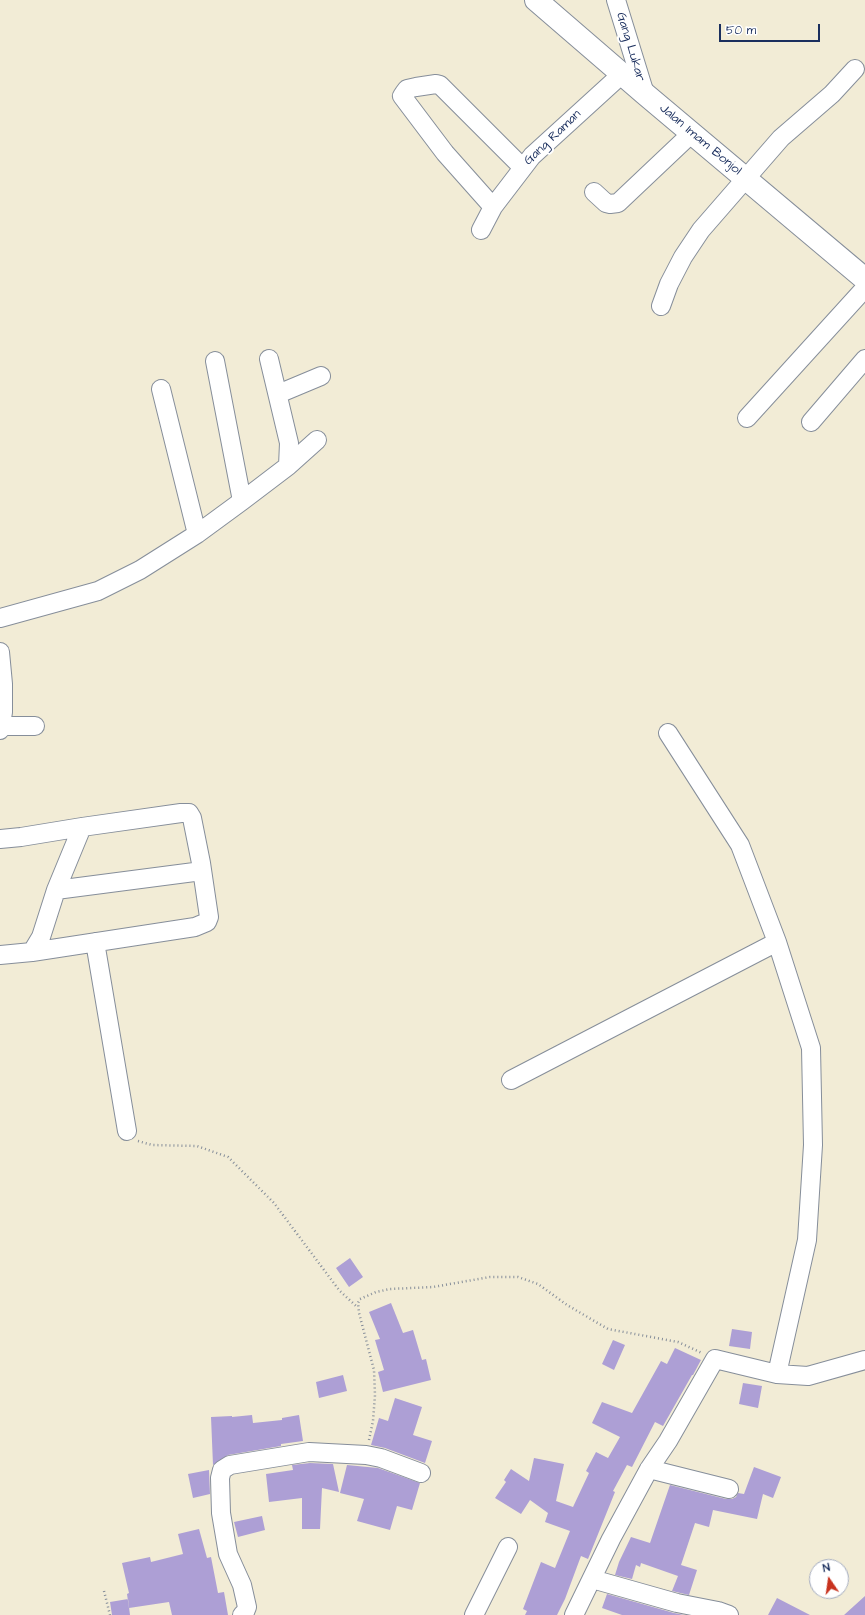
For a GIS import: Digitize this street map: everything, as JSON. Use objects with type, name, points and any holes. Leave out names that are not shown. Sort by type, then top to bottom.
[{"type":"highway","name":"Jalan Imam Bonjol","points":[[536,0],[865,279]]},
{"type":"street","name":"Gang Lukar","points":[[616,0],[645,94]]},
{"type":"street","points":[[661,306],[668,284],[683,257],[701,230],[747,179],[781,138],[832,94],[855,69]]},
{"type":"street","name":"Gang Raman","points":[[481,230],[493,207],[532,156],[622,74]]},
{"type":"street","points":[[493,207],[445,153],[402,96],[404,93],[407,89],[416,87],[436,84],[440,85],[522,168]]},
{"type":"street","points":[[594,192],[606,203],[618,203],[692,133]]},
{"type":"street","points":[[747,418],[865,288]]},
{"type":"street","points":[[269,359],[289,442],[288,466]]},
{"type":"street","points":[[811,422],[865,359]]},
{"type":"street","points":[[215,361],[242,501]]},
{"type":"street","points":[[278,394],[322,376]]},
{"type":"street","points":[[161,389],[196,534]]},
{"type":"street","points":[[0,618],[98,591],[140,570],[196,534],[242,501],[288,466],[317,440]]},
{"type":"street","points":[[0,652],[3,684],[3,712],[1,728],[35,726]]},
{"type":"street","points":[[668,732],[740,845],[777,942],[811,1048],[813,1145],[807,1240],[777,1374]]},
{"type":"street","points":[[0,839],[189,813],[192,818],[209,917],[207,922],[195,927],[32,952],[0,955]]},
{"type":"street","points":[[32,952],[41,937],[56,890],[82,827]]},
{"type":"street","points":[[56,890],[202,871]]},
{"type":"street","points":[[95,942],[127,1131]]},
{"type":"street","points":[[511,1080],[777,942]]},
{"type":"street","points":[[574,1615],[611,1539],[715,1359],[777,1374],[808,1376],[865,1360]]},
{"type":"street","points":[[242,1615],[247,1607],[242,1585],[228,1554],[221,1514],[220,1478],[222,1470],[230,1465],[309,1452],[366,1455],[381,1458],[421,1473]]},
{"type":"street","points":[[650,1470],[729,1489]]},
{"type":"street","points":[[474,1615],[508,1547]]},
{"type":"street","points":[[592,1579],[677,1603],[718,1611],[729,1615]]},
{"type":"path","points":[[127,1131],[138,1140],[152,1145],[198,1146],[228,1157],[274,1203],[339,1290],[358,1308]]},
{"type":"path","points":[[366,1455],[373,1421],[375,1395],[374,1370],[358,1303],[360,1299],[376,1292],[433,1286],[490,1277],[518,1277],[538,1284],[567,1305],[608,1329],[678,1342],[715,1359]]},
{"type":"path","points":[[104,1591],[110,1615]]},
{"type":"building","points":[[350,1258],[363,1277],[349,1287],[336,1268]]},
{"type":"building","points":[[391,1303],[403,1333],[413,1330],[422,1360],[426,1359],[431,1380],[383,1392],[378,1372],[384,1370],[375,1340],[380,1339],[369,1312]]},
{"type":"building","points":[[732,1329],[752,1332],[750,1349],[729,1346]]},
{"type":"building","points":[[613,1340],[625,1345],[614,1370],[602,1364]]},
{"type":"building","points":[[675,1348],[701,1360],[693,1375],[663,1426],[655,1422],[632,1467],[627,1465],[613,1491],[615,1492],[588,1559],[581,1556],[565,1599],[557,1615],[525,1615],[527,1611],[523,1609],[541,1562],[555,1568],[570,1531],[545,1522],[548,1513],[530,1500],[521,1514],[495,1498],[506,1482],[504,1480],[511,1469],[529,1481],[534,1458],[564,1464],[556,1501],[573,1507],[589,1473],[586,1471],[596,1452],[608,1458],[620,1437],[592,1423],[602,1402],[632,1413],[661,1361],[667,1364]]},
{"type":"building","points":[[343,1375],[347,1391],[319,1398],[316,1382]]},
{"type":"building","points":[[743,1383],[762,1386],[758,1408],[739,1404]]},
{"type":"building","points":[[395,1398],[422,1407],[413,1435],[432,1441],[425,1463],[385,1448],[371,1445],[379,1418],[388,1421]]},
{"type":"building","points":[[252,1415],[253,1423],[282,1420],[282,1418],[299,1415],[303,1441],[228,1455],[213,1465],[211,1417]]},
{"type":"building","points":[[310,1463],[333,1464],[339,1492],[322,1488],[320,1529],[302,1529],[302,1498],[269,1502],[266,1474],[293,1470],[292,1465]]},
{"type":"building","points":[[347,1465],[378,1468],[420,1483],[412,1510],[397,1506],[390,1530],[357,1521],[364,1499],[340,1493]]},
{"type":"building","points":[[754,1467],[781,1477],[773,1498],[763,1494],[757,1519],[713,1510],[709,1527],[695,1523],[681,1565],[697,1570],[689,1595],[672,1591],[678,1576],[641,1563],[640,1567],[636,1565],[632,1579],[615,1575],[619,1562],[631,1537],[650,1543],[670,1485],[726,1499],[732,1499],[736,1497],[738,1493],[744,1494]]},
{"type":"building","points":[[209,1470],[210,1494],[193,1498],[188,1474]]},
{"type":"building","points":[[262,1516],[265,1530],[238,1537],[234,1522]]},
{"type":"building","points":[[199,1529],[207,1558],[211,1557],[218,1593],[224,1592],[228,1615],[172,1615],[169,1602],[129,1608],[127,1594],[129,1593],[122,1563],[150,1557],[151,1562],[183,1554],[178,1534]]},
{"type":"building","points":[[607,1594],[684,1615],[622,1615],[602,1608]]},
{"type":"building","points":[[865,1596],[865,1615],[844,1615]]},
{"type":"building","points":[[777,1598],[810,1615],[768,1615]]},
{"type":"building","points":[[128,1599],[130,1615],[112,1615],[110,1602]]}]
